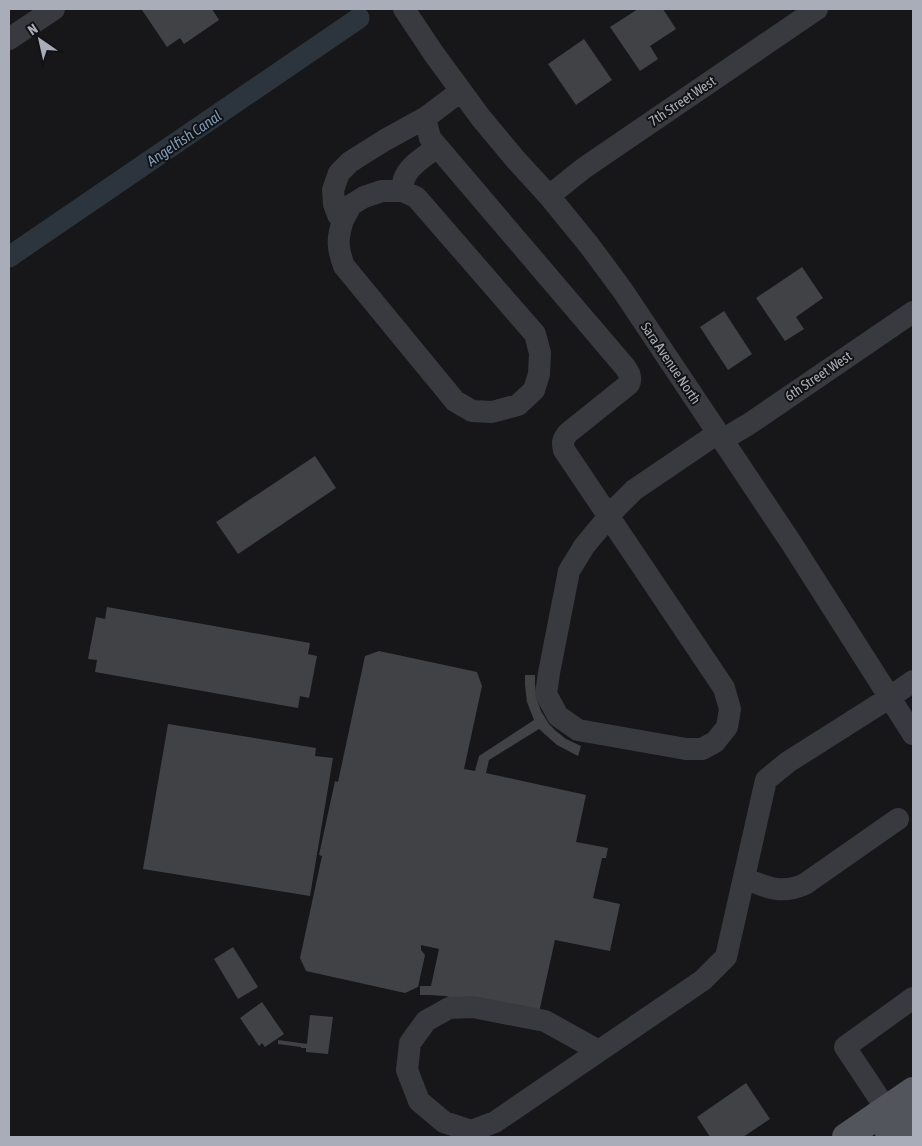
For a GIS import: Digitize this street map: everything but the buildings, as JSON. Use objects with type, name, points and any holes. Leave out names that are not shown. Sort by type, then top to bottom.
[{"type":"main road","points":[[846,1137],[913,1091]]},
{"type":"main road","points":[[890,1137],[913,1121]]},
{"type":"street","points":[[9,39],[54,9]]},
{"type":"street","name":"Sara Avenue North","points":[[404,9],[480,118],[549,196],[589,245],[622,291],[792,544],[913,734]]},
{"type":"street","name":"7th Street West","points":[[549,196],[584,168],[817,9]]},
{"type":"street","points":[[343,220],[334,204],[334,190],[339,173],[350,162],[425,118],[461,91]]},
{"type":"street","points":[[425,118],[430,138],[437,147],[629,374],[631,380],[629,384],[568,433],[563,438],[562,444],[564,450],[610,516]]},
{"type":"street","points":[[402,192],[404,177],[414,164],[437,147]]},
{"type":"street","points":[[382,191],[402,192],[416,197],[535,334],[540,354],[540,374],[534,390],[518,405],[492,412],[472,411],[455,401],[344,266],[338,251],[339,234],[343,220],[351,205],[364,196],[382,191]]},
{"type":"street","name":"6th Street West","points":[[610,516],[724,688],[730,709],[727,727],[716,742],[702,749],[686,749],[578,730],[558,716],[546,694],[569,572],[585,545],[610,516],[634,490],[720,437],[748,424],[913,312]]},
{"type":"street","points":[[598,1051],[544,1021],[473,1007],[449,1008],[426,1021],[410,1043],[407,1070],[419,1101],[444,1122],[471,1131],[495,1122],[703,980],[726,957],[766,780],[788,762],[913,681]]},
{"type":"street","points":[[744,878],[771,888],[785,890],[798,887],[898,819]]},
{"type":"street","points":[[887,1110],[845,1047],[913,998]]},
{"type":"waterway","name":"Angelfish Canal","points":[[9,257],[359,18]]}]
